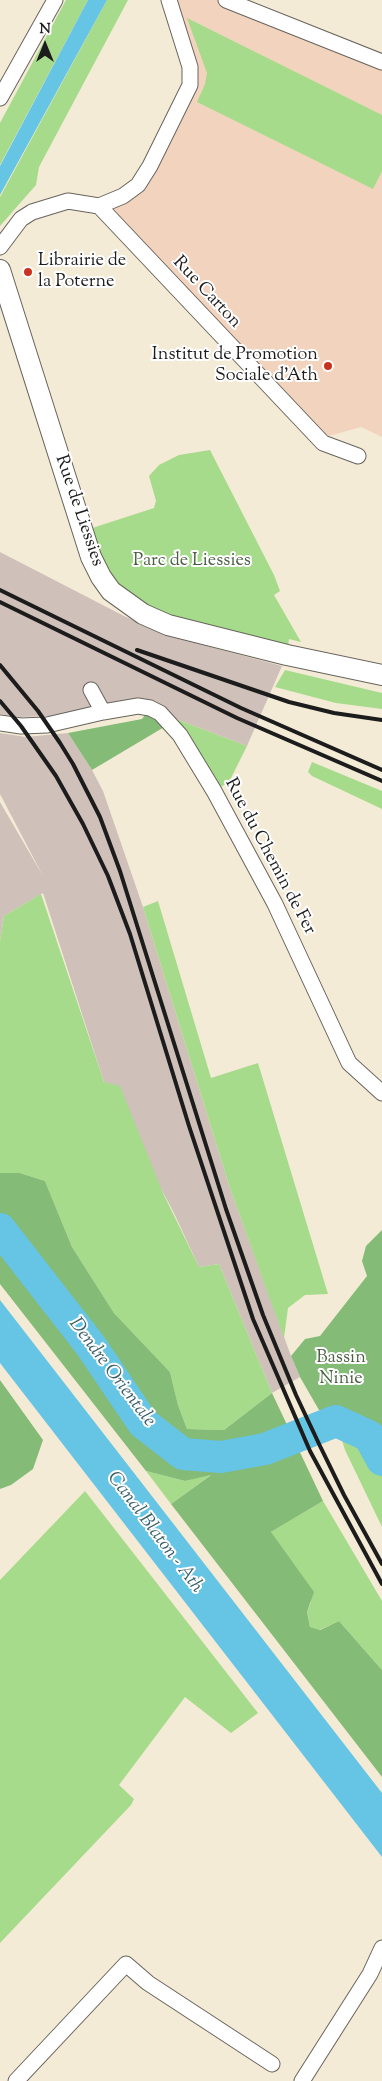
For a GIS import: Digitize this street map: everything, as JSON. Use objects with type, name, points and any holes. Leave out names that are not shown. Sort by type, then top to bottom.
[{"type":"street","points":[[0,98],[56,0]]},
{"type":"street","points":[[0,247],[21,219],[32,212],[68,202],[98,206],[122,196],[138,184],[150,166],[190,85],[190,67],[169,0]]},
{"type":"street","points":[[226,0],[382,62]]},
{"type":"street","name":"Rue Carton","points":[[98,206],[323,443],[358,456]]},
{"type":"street","name":"Rue de Liessies","points":[[0,270],[91,557],[101,577],[111,591],[143,614],[168,625],[287,655],[382,675]]},
{"type":"street","points":[[91,690],[103,712]]},
{"type":"street","name":"Rue du Chemin de Fer","points":[[0,723],[21,726],[47,725],[138,706],[150,708],[160,713],[180,735],[214,791],[275,904],[350,1064],[382,1092]]},
{"type":"street","points":[[302,2081],[370,1974],[382,1948]]},
{"type":"street","points":[[16,2081],[126,1964],[148,1983],[272,2064]]},
{"type":"shaded area","points":[[169,0],[226,0],[382,62],[382,437],[361,427],[329,436],[306,422],[99,206],[138,184],[190,85]]},
{"type":"shaded area","points":[[0,552],[124,616],[169,636],[282,666],[247,746],[160,713],[20,717],[0,714]]},
{"type":"shaded area","points":[[0,733],[26,737],[68,733],[103,791],[143,907],[230,1188],[300,1377],[272,1393],[219,1264],[199,1267],[173,1211],[104,1082],[43,893],[4,916],[0,941],[0,802],[43,876],[0,794]]},
{"type":"green space","points":[[66,0],[88,0],[0,165],[0,123]]},
{"type":"green space","points":[[107,0],[128,0],[39,167],[36,185],[0,226],[0,197]]},
{"type":"green space","points":[[187,18],[382,115],[382,171],[373,189],[197,102],[205,84],[207,73]]},
{"type":"green space","name":"Parc de Liessies","points":[[210,450],[274,575],[280,591],[274,595],[301,642],[289,639],[287,655],[129,605],[83,531],[154,508],[156,501],[149,476],[159,465],[179,455]]},
{"type":"green space","points":[[285,670],[382,693],[382,709],[336,703],[275,687]]},
{"type":"green space","points":[[150,708],[171,723],[92,770],[68,733],[142,719]]},
{"type":"green space","points":[[160,713],[247,746],[229,782],[214,791]]},
{"type":"green space","points":[[312,762],[382,791],[382,809],[312,776],[308,772]]},
{"type":"green space","points":[[41,894],[104,1082],[120,1086],[163,1193],[199,1267],[219,1264],[272,1393],[224,1430],[187,1429],[178,1405],[170,1372],[114,1313],[72,1247],[45,1181],[20,1173],[0,1173],[0,941],[4,916]]},
{"type":"green space","points":[[158,901],[211,1078],[258,1063],[328,1294],[305,1295],[288,1308],[284,1338],[230,1188],[143,907]]},
{"type":"green space","points":[[0,1173],[20,1173],[45,1181],[72,1247],[114,1313],[170,1372],[178,1405],[187,1429],[224,1430],[272,1393],[323,1501],[271,1532],[314,1592],[307,1612],[310,1627],[320,1630],[339,1621],[382,1670],[382,1777],[171,1504],[211,1475],[185,1481],[146,1471],[0,1284]]},
{"type":"green space","name":"Bassin Ninie","points":[[382,1230],[382,1460],[369,1436],[336,1421],[319,1410],[300,1377],[291,1356],[305,1339],[320,1336],[367,1276],[362,1261],[366,1246]]},
{"type":"green space","points":[[0,1380],[43,1440],[33,1469],[11,1485],[0,1489]]},
{"type":"green space","points":[[336,1421],[369,1436],[382,1460],[382,1527],[345,1450]]},
{"type":"green space","points":[[146,1471],[185,1481],[212,1474],[171,1504]]},
{"type":"green space","points":[[85,1491],[258,1713],[231,1733],[185,1697],[119,1785],[134,1799],[131,1805],[0,1943],[0,1580]]},
{"type":"green space","points":[[323,1501],[382,1601],[382,1670],[339,1621],[319,1630],[310,1627],[307,1612],[311,1602],[271,1532]]},
{"type":"water","points":[[88,0],[107,0],[0,195],[0,166]]},
{"type":"water","name":"Canal Blaton - Ath","points":[[0,1300],[382,1793],[382,1857],[0,1363]]},
{"type":"waterway","name":"Dendre Orientale","points":[[0,1229],[91,1346],[143,1423],[183,1454],[221,1457],[265,1449],[336,1421],[369,1436],[382,1460]]},
{"type":"railway","points":[[0,590],[241,708],[382,770]]},
{"type":"railway","points":[[0,602],[237,718],[382,781]]},
{"type":"railway","points":[[137,650],[289,702],[334,713],[382,720]]},
{"type":"railway","points":[[0,665],[38,711],[60,743],[100,817],[120,871],[226,1209],[263,1315],[296,1395],[320,1446],[344,1495],[382,1564]]},
{"type":"railway","points":[[0,701],[21,726],[56,776],[83,824],[108,876],[130,934],[189,1126],[253,1319],[310,1451],[382,1584]]},
{"type":"place","name":"Librairie de la Poterne","points":[[28,272]]},
{"type":"place","name":"Institut de Promotion Sociale d'Ath","points":[[328,366]]}]
